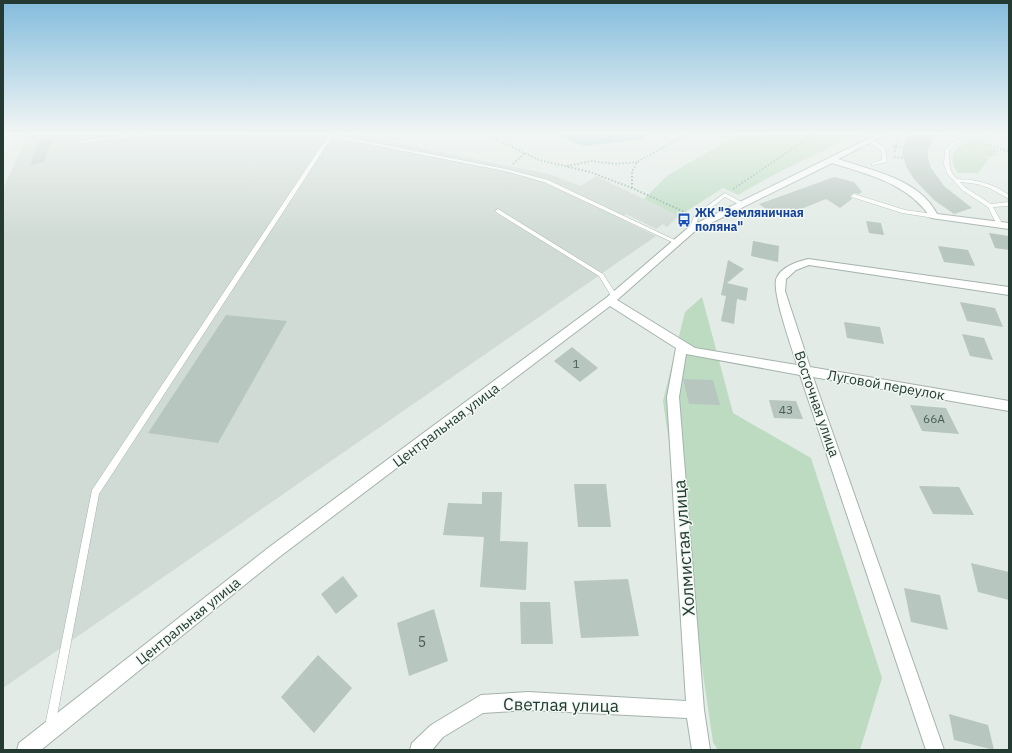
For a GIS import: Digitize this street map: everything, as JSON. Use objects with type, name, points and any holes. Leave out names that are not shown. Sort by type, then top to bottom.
[{"type":"street","name":"Центральная улица","points":[[26,750],[273,552],[419,445],[613,299],[676,242],[694,223],[742,204],[815,168]]},
{"type":"street","points":[[856,168],[892,180],[902,185],[927,206],[934,216],[1009,226]]},
{"type":"street","name":"Восточная улица","points":[[935,750],[805,371],[780,291],[781,278],[792,268],[808,262],[1009,291]]},
{"type":"street","name":"Луговой переулок","points":[[613,299],[692,352],[1009,406]]},
{"type":"street","name":"Холмистая улица","points":[[682,346],[673,397],[696,710],[701,750]]},
{"type":"street","name":"Светлая улица","points":[[419,750],[437,731],[481,704],[528,701],[696,710]]},
{"type":"lane","points":[[48,732],[95,493],[309,168]]},
{"type":"lane","points":[[497,168],[546,181],[676,242]]},
{"type":"lane","points":[[949,168],[956,180],[976,198],[990,206],[1000,225]]},
{"type":"lane","points":[[956,180],[983,184],[997,189],[1009,197]]},
{"type":"lane","points":[[694,223],[725,195],[742,204]]},
{"type":"lane","points":[[856,195],[889,208],[934,216]]},
{"type":"lane","points":[[990,206],[1009,204]]},
{"type":"lane","points":[[498,211],[601,275],[613,299]]},
{"type":"path","points":[[574,168],[590,172],[632,188],[694,223]]},
{"type":"path","points":[[632,188],[632,172],[634,168]]},
{"type":"path","points":[[725,195],[764,168]]},
{"type":"shaded area","points":[[13,168],[520,168],[549,174],[581,186],[596,176],[679,216],[667,227],[663,224],[656,229],[626,214],[619,218],[656,236],[3,688],[3,189]]},
{"type":"green space","points":[[680,168],[787,168],[738,195],[723,188],[679,216],[644,199],[668,175]]},
{"type":"green space","points":[[955,168],[982,168],[978,173],[958,173]]},
{"type":"green space","points":[[702,297],[733,413],[811,458],[882,678],[860,750],[718,750],[713,742],[663,401],[685,312]]},
{"type":"building","points":[[907,168],[931,168],[944,186],[972,208],[954,214],[934,200],[914,179]]},
{"type":"building","points":[[834,177],[854,182],[862,192],[859,194],[854,193],[850,195],[852,199],[840,208],[826,199],[789,214],[786,212],[780,215],[777,213],[773,214],[759,204]]},
{"type":"building","points":[[866,221],[881,223],[884,235],[869,233]]},
{"type":"building","points":[[989,233],[1009,236],[1009,250],[995,248]]},
{"type":"building","points":[[753,241],[779,246],[778,262],[751,256]]},
{"type":"building","points":[[938,246],[968,250],[975,266],[944,262]]},
{"type":"building","points":[[728,260],[744,269],[727,283],[748,288],[746,301],[737,299],[734,324],[721,321],[726,296],[721,295]]},
{"type":"building","points":[[960,302],[995,308],[1003,327],[967,321]]},
{"type":"building","points":[[226,315],[287,321],[218,443],[148,433]]},
{"type":"building","points":[[844,322],[880,327],[884,344],[847,338]]},
{"type":"building","points":[[962,334],[984,338],[993,360],[970,356]]},
{"type":"building","points":[[572,347],[598,368],[580,382],[554,361]]},
{"type":"building","points":[[683,379],[713,380],[720,405],[689,404]]},
{"type":"building","points":[[769,400],[796,401],[803,419],[774,418]]},
{"type":"building","points":[[910,405],[946,408],[959,434],[922,431]]},
{"type":"building","points":[[574,484],[606,484],[611,527],[578,527]]},
{"type":"building","points":[[919,486],[959,487],[974,515],[933,514]]},
{"type":"building","points":[[482,492],[502,492],[500,541],[528,542],[526,590],[480,587],[484,537],[443,535],[448,503],[482,504]]},
{"type":"building","points":[[971,563],[1009,572],[1009,600],[978,592]]},
{"type":"building","points":[[343,576],[358,596],[336,614],[321,594]]},
{"type":"building","points":[[628,579],[639,636],[581,638],[574,581]]},
{"type":"building","points":[[904,588],[940,595],[948,630],[911,622]]},
{"type":"building","points":[[520,602],[550,602],[553,644],[521,644]]},
{"type":"building","points":[[434,609],[448,661],[409,676],[397,623]]},
{"type":"building","points":[[318,655],[352,688],[314,733],[281,697]]},
{"type":"building","points":[[949,714],[988,725],[994,750],[954,740]]},
{"type":"place","name":"ЖК \"Земляничная поляна\"","points":[[684,220]]}]
